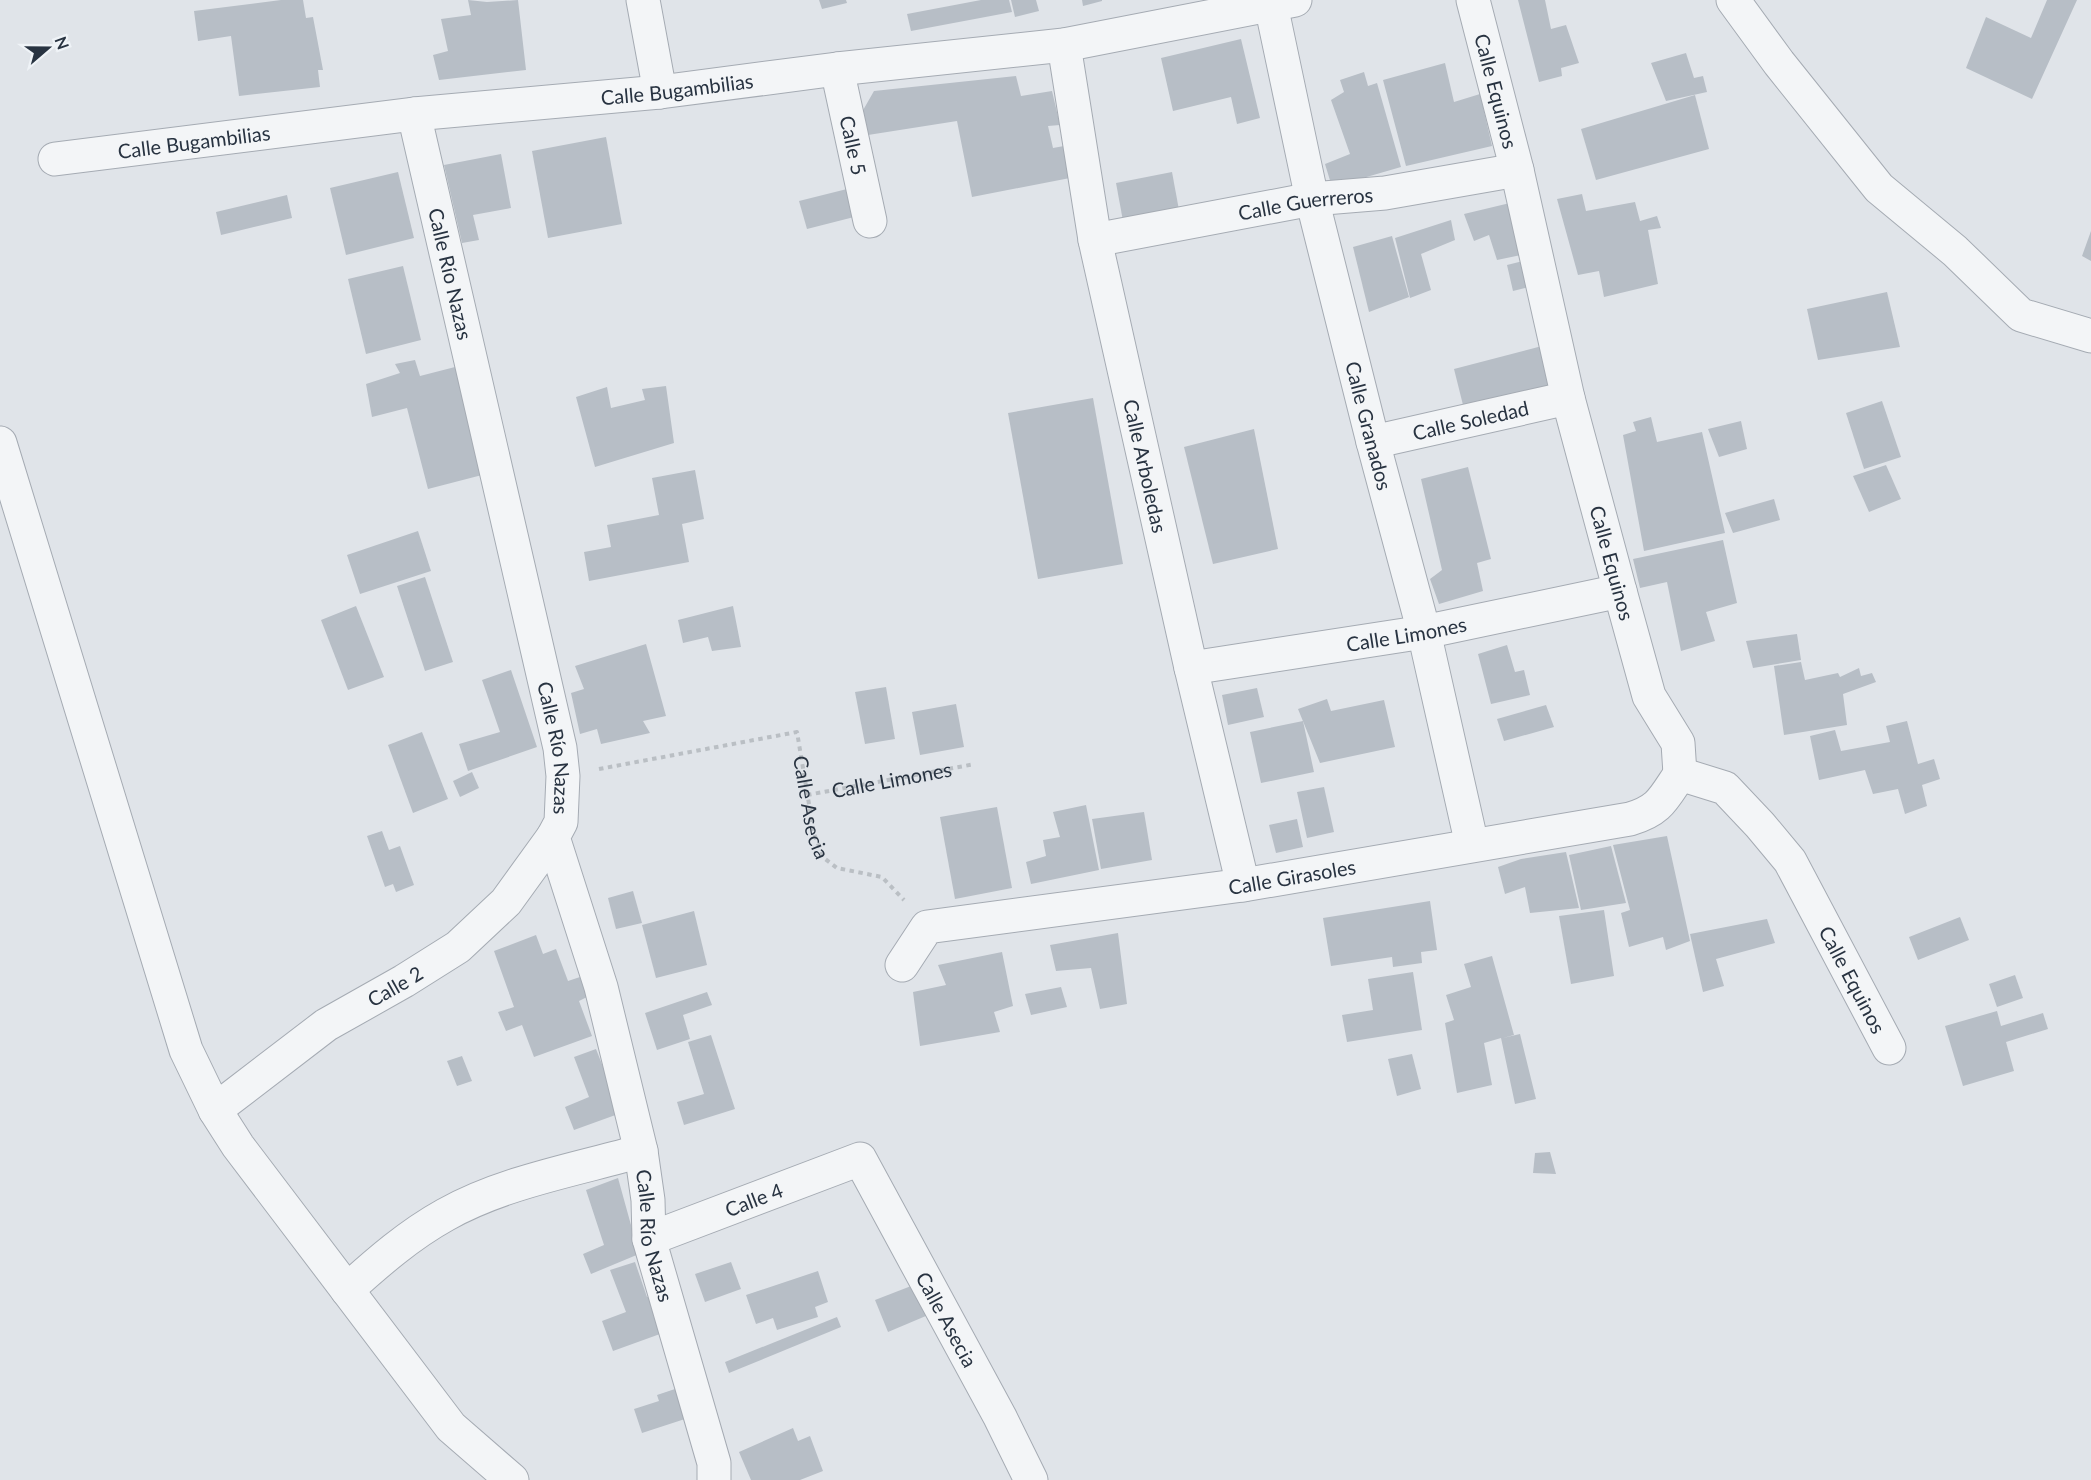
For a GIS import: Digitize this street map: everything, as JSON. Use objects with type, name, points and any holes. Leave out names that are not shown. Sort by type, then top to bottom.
[{"type":"street","points":[[643,0],[660,92]]},
{"type":"street","name":"Calle Equinos","points":[[1473,0],[1517,170],[1568,398],[1649,696],[1678,743],[1680,774],[1725,788],[1790,861],[1888,1047]]},
{"type":"street","points":[[1733,0],[1779,63],[1879,188],[1955,251],[2021,315],[2091,336]]},
{"type":"street","name":"Calle Bugambilias","points":[[55,159],[414,114],[660,92],[837,69],[1064,45],[1283,2]]},
{"type":"street","name":"Calle Granados","points":[[1283,2],[1312,199],[1424,632],[1472,845]]},
{"type":"street","name":"Calle Arboledas","points":[[1064,45],[1095,240],[1191,668],[1243,885]]},
{"type":"street","name":"Calle 5","points":[[837,69],[870,221]]},
{"type":"street","name":"Calle Río Nazas","points":[[414,114],[560,748],[563,776],[561,822],[552,837],[601,987],[641,1151],[648,1200],[649,1239],[714,1463],[714,1480]]},
{"type":"street","name":"Calle Guerreros","points":[[1095,240],[1312,199],[1385,193],[1517,170]]},
{"type":"street","name":"Calle Soledad","points":[[1373,442],[1568,398]]},
{"type":"street","points":[[0,443],[186,1050],[215,1110],[238,1146],[450,1427],[512,1480]]},
{"type":"street","name":"Calle Limones","points":[[1191,668],[1424,632],[1620,591]]},
{"type":"street","name":"Calle Girasoles","points":[[927,927],[1243,885],[1630,819],[1644,815],[1659,806],[1680,774]]},
{"type":"street","name":"Calle 2","points":[[215,1110],[326,1025],[404,981],[458,947],[506,902],[552,837]]},
{"type":"street","points":[[902,964],[927,927]]},
{"type":"street","points":[[347,1290],[394,1248],[446,1214],[503,1189],[641,1151]]},
{"type":"street","name":"Calle 4","points":[[649,1239],[860,1159]]},
{"type":"street","name":"Calle Asecia","points":[[860,1159],[1031,1480]]},
{"type":"path","name":"Calle Asecia","points":[[563,776],[797,732],[814,834],[824,858],[837,868],[882,877],[901,895],[911,911],[927,927]]},
{"type":"path","name":"Calle Limones","points":[[807,795],[975,764]]},
{"type":"building","points":[[281,0],[303,0],[306,18],[313,17],[323,70],[318,70],[320,87],[239,96],[231,36],[198,41],[194,11]]},
{"type":"building","points":[[468,0],[487,2],[518,0],[526,70],[439,80],[433,55],[448,51],[441,19],[471,15]]},
{"type":"building","points":[[819,0],[846,0],[847,3],[822,9]]},
{"type":"building","points":[[981,0],[1009,0],[1012,12],[911,31],[907,14]]},
{"type":"building","points":[[1011,0],[1036,0],[1039,11],[1015,17]]},
{"type":"building","points":[[1082,0],[1102,0],[1102,1],[1083,6]]},
{"type":"building","points":[[1518,0],[1545,0],[1551,29],[1566,25],[1579,63],[1561,68],[1562,76],[1539,82]]},
{"type":"building","points":[[2047,0],[2077,0],[2032,99],[1966,68],[1986,17],[2031,38]]},
{"type":"building","points":[[1241,39],[1260,118],[1237,124],[1231,97],[1173,111],[1161,58]]},
{"type":"building","points":[[1686,53],[1694,78],[1703,76],[1707,92],[1666,101],[1651,63]]},
{"type":"building","points":[[1445,63],[1454,102],[1480,94],[1492,146],[1406,166],[1383,80]]},
{"type":"building","points":[[1364,72],[1368,86],[1377,83],[1401,167],[1332,187],[1325,164],[1350,154],[1331,100],[1344,92],[1340,80]]},
{"type":"building","points":[[1016,76],[1021,96],[1052,91],[1060,125],[1048,126],[1053,148],[1064,146],[1070,178],[972,197],[957,121],[868,135],[862,112],[874,91]]},
{"type":"building","points":[[1695,95],[1709,149],[1596,180],[1581,129]]},
{"type":"building","points":[[606,137],[622,224],[548,238],[532,151]]},
{"type":"building","points":[[501,154],[511,208],[473,215],[479,240],[462,243],[444,165]]},
{"type":"building","points":[[398,172],[414,238],[346,255],[330,188]]},
{"type":"building","points":[[1172,172],[1179,210],[1123,221],[1116,183]]},
{"type":"building","points":[[851,188],[858,216],[807,229],[799,201]]},
{"type":"building","points":[[1582,194],[1586,211],[1635,202],[1640,221],[1657,216],[1661,228],[1648,230],[1658,284],[1604,297],[1599,271],[1578,275],[1557,199]]},
{"type":"building","points":[[287,195],[292,218],[221,235],[216,212]]},
{"type":"building","points":[[1510,203],[1521,255],[1497,260],[1489,235],[1474,241],[1464,214]]},
{"type":"building","points":[[1451,220],[1455,240],[1421,254],[1431,290],[1410,298],[1395,238]]},
{"type":"building","points":[[2091,231],[2091,261],[2082,256]]},
{"type":"building","points":[[1392,236],[1409,297],[1369,312],[1353,247]]},
{"type":"building","points":[[1523,261],[1529,287],[1513,291],[1507,265]]},
{"type":"building","points":[[403,266],[421,340],[366,354],[348,279]]},
{"type":"building","points":[[1887,292],[1900,347],[1818,360],[1807,309]]},
{"type":"building","points":[[1542,346],[1552,387],[1464,409],[1454,369]]},
{"type":"building","points":[[415,360],[420,376],[455,367],[482,475],[428,489],[407,408],[372,417],[366,384],[400,373],[395,364]]},
{"type":"building","points":[[666,386],[674,443],[595,467],[576,397],[607,387],[611,408],[645,400],[642,389]]},
{"type":"building","points":[[1093,398],[1123,564],[1038,579],[1008,413]]},
{"type":"building","points":[[1882,401],[1901,457],[1864,469],[1846,413]]},
{"type":"building","points":[[1651,417],[1657,442],[1702,432],[1725,533],[1644,551],[1623,435],[1636,431],[1633,422]]},
{"type":"building","points":[[1741,421],[1747,449],[1719,457],[1708,429]]},
{"type":"building","points":[[1254,429],[1278,549],[1213,564],[1184,447]]},
{"type":"building","points":[[1886,465],[1901,499],[1869,512],[1853,476]]},
{"type":"building","points":[[1468,467],[1491,559],[1477,563],[1483,591],[1439,604],[1430,579],[1442,570],[1421,479]]},
{"type":"building","points":[[695,470],[704,519],[682,524],[689,562],[589,581],[584,552],[611,547],[607,525],[659,515],[652,478]]},
{"type":"building","points":[[1774,499],[1780,520],[1733,533],[1725,513]]},
{"type":"building","points":[[418,531],[431,571],[360,594],[347,555]]},
{"type":"building","points":[[1723,540],[1737,603],[1706,612],[1715,641],[1681,651],[1667,582],[1640,588],[1633,559]]},
{"type":"building","points":[[425,577],[453,662],[425,671],[397,586]]},
{"type":"building","points":[[356,606],[384,677],[348,690],[321,620]]},
{"type":"building","points":[[733,606],[741,647],[712,651],[708,637],[683,643],[678,620]]},
{"type":"building","points":[[1797,634],[1801,660],[1753,668],[1746,641]]},
{"type":"building","points":[[646,644],[666,716],[643,721],[650,733],[601,744],[597,729],[580,734],[571,693],[584,689],[575,666]]},
{"type":"building","points":[[1507,645],[1515,672],[1524,670],[1530,695],[1491,704],[1478,654]]},
{"type":"building","points":[[1801,662],[1805,680],[1838,673],[1840,677],[1859,668],[1861,676],[1872,673],[1876,682],[1843,694],[1847,725],[1784,735],[1774,666]]},
{"type":"building","points":[[511,670],[537,747],[468,771],[459,744],[500,732],[482,680]]},
{"type":"building","points":[[886,687],[895,739],[865,744],[855,692]]},
{"type":"building","points":[[1257,688],[1264,717],[1228,725],[1222,695]]},
{"type":"building","points":[[1327,699],[1331,711],[1384,700],[1395,747],[1320,763],[1298,709]]},
{"type":"building","points":[[956,704],[964,747],[920,755],[912,712]]},
{"type":"building","points":[[1546,705],[1554,727],[1504,741],[1497,719]]},
{"type":"building","points":[[1303,721],[1314,772],[1261,783],[1250,732]]},
{"type":"building","points":[[1907,721],[1918,764],[1934,759],[1940,779],[1922,785],[1927,806],[1905,814],[1898,789],[1873,794],[1865,770],[1819,780],[1810,736],[1835,730],[1841,751],[1890,742],[1886,726]]},
{"type":"building","points":[[422,732],[448,799],[413,813],[388,745]]},
{"type":"building","points":[[472,772],[479,788],[460,797],[453,781]]},
{"type":"building","points":[[1324,787],[1334,832],[1307,838],[1297,792]]},
{"type":"building","points":[[1086,805],[1099,870],[1031,884],[1026,862],[1046,856],[1043,840],[1060,837],[1053,812]]},
{"type":"building","points":[[997,807],[1012,888],[955,899],[940,817]]},
{"type":"building","points":[[1144,812],[1152,860],[1101,869],[1092,819]]},
{"type":"building","points":[[1297,819],[1303,847],[1276,853],[1269,825]]},
{"type":"building","points":[[382,831],[389,850],[400,846],[414,885],[396,892],[393,884],[385,887],[367,836]]},
{"type":"building","points":[[1667,836],[1690,941],[1666,950],[1663,937],[1629,947],[1621,913],[1630,910],[1613,845]]},
{"type":"building","points":[[1611,846],[1626,903],[1581,910],[1569,855]]},
{"type":"building","points":[[1566,852],[1579,908],[1530,913],[1525,887],[1505,894],[1498,867],[1521,859]]},
{"type":"building","points":[[633,891],[642,923],[616,929],[608,898]]},
{"type":"building","points":[[1430,901],[1437,950],[1421,952],[1422,963],[1393,967],[1392,957],[1331,966],[1323,918]]},
{"type":"building","points":[[1604,910],[1614,976],[1571,984],[1559,916]]},
{"type":"building","points":[[694,911],[707,965],[656,978],[642,925]]},
{"type":"building","points":[[1960,917],[1969,940],[1918,960],[1909,937]]},
{"type":"building","points":[[1767,919],[1775,943],[1716,959],[1724,986],[1703,992],[1690,934]]},
{"type":"building","points":[[1118,933],[1127,1004],[1100,1009],[1091,968],[1056,971],[1050,945]]},
{"type":"building","points":[[536,935],[543,954],[556,949],[568,981],[580,977],[587,997],[579,1001],[592,1036],[534,1057],[522,1025],[506,1031],[498,1012],[514,1007],[494,951]]},
{"type":"building","points":[[1002,952],[1013,1006],[994,1012],[1000,1032],[920,1046],[913,992],[946,985],[938,965]]},
{"type":"building","points":[[1492,956],[1514,1035],[1503,1038],[1520,1034],[1536,1099],[1515,1104],[1501,1038],[1484,1043],[1492,1085],[1457,1093],[1445,1023],[1454,1020],[1446,995],[1471,987],[1464,964]]},
{"type":"building","points":[[1413,972],[1422,1030],[1347,1042],[1342,1015],[1373,1010],[1368,979]]},
{"type":"building","points":[[2015,975],[2023,998],[1997,1007],[1989,984]]},
{"type":"building","points":[[1061,987],[1067,1007],[1031,1015],[1025,994]]},
{"type":"building","points":[[707,992],[712,1005],[683,1015],[690,1039],[657,1050],[645,1013]]},
{"type":"building","points":[[1997,1011],[2001,1026],[2043,1013],[2048,1029],[2006,1042],[2014,1071],[1963,1086],[1945,1026]]},
{"type":"building","points":[[711,1035],[735,1109],[684,1125],[677,1102],[704,1094],[688,1042]]},
{"type":"building","points":[[596,1049],[621,1113],[574,1130],[565,1107],[589,1097],[574,1057]]},
{"type":"building","points":[[1412,1054],[1421,1089],[1397,1096],[1388,1059]]},
{"type":"building","points":[[462,1056],[472,1081],[457,1086],[447,1061]]},
{"type":"building","points":[[1550,1152],[1556,1174],[1533,1173],[1535,1153]]},
{"type":"building","points":[[618,1178],[639,1254],[591,1274],[583,1254],[604,1245],[586,1190]]},
{"type":"building","points":[[635,1262],[647,1297],[651,1296],[657,1312],[653,1314],[660,1334],[613,1351],[602,1321],[626,1312],[610,1270]]},
{"type":"building","points":[[731,1262],[741,1289],[705,1302],[695,1274]]},
{"type":"building","points":[[818,1271],[828,1302],[815,1307],[818,1317],[777,1330],[773,1318],[756,1324],[746,1295]]},
{"type":"building","points":[[924,1281],[940,1310],[888,1332],[875,1300]]},
{"type":"building","points":[[837,1317],[841,1327],[729,1373],[725,1362]]},
{"type":"building","points":[[678,1388],[688,1418],[642,1433],[634,1409],[659,1401],[657,1395]]},
{"type":"building","points":[[793,1428],[798,1441],[810,1436],[823,1471],[800,1480],[751,1480],[739,1452]]}]
